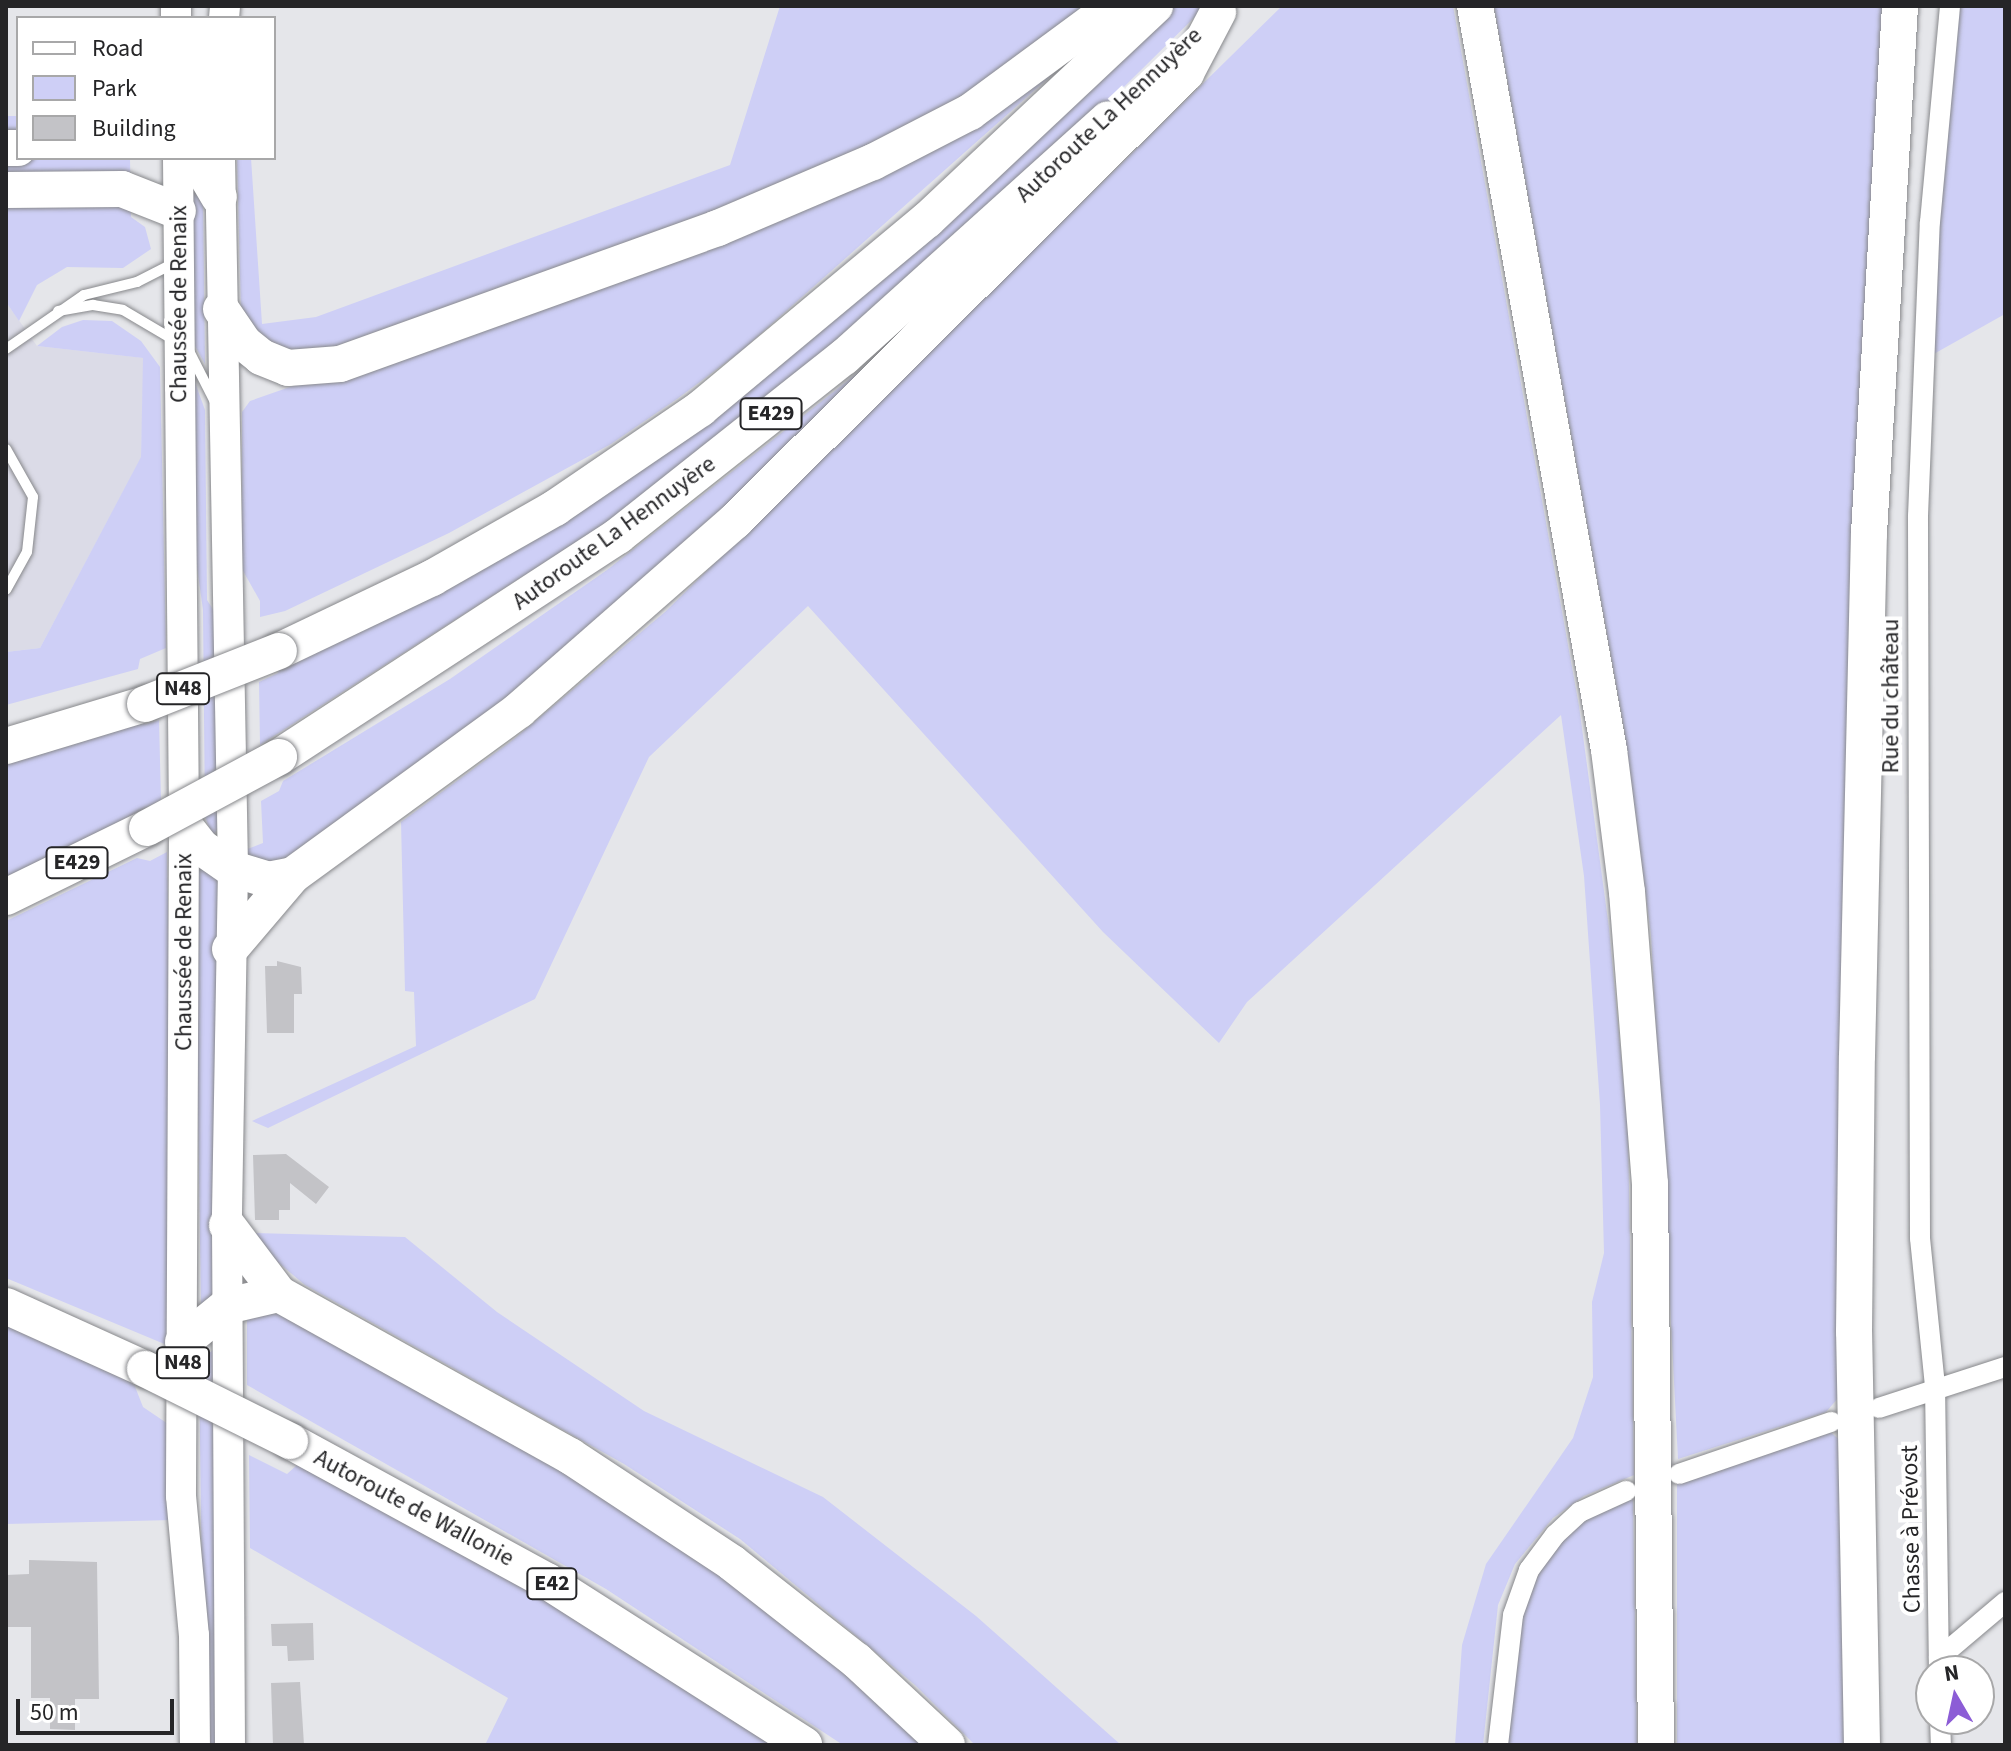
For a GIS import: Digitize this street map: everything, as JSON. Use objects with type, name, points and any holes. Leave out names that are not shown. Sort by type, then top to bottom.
[{"type":"highway","points":[[221,309],[261,357],[301,369],[340,364],[718,228],[873,162],[970,112],[1114,6]]},
{"type":"highway","name":"Autoroute La Hennuyère","points":[[6,746],[145,704],[279,651],[432,578],[555,508],[700,409],[927,220],[1155,6]]},
{"type":"highway","points":[[1475,6],[1609,750],[1627,892],[1650,1184],[1656,1745]]},
{"type":"highway","points":[[1862,1745],[1854,1332],[1857,1056],[1869,533],[1900,6]]},
{"type":"highway","points":[[230,949],[293,875],[519,710],[735,521],[1186,73],[1221,9]]},
{"type":"highway","name":"Autoroute La Hennuyère","points":[[6,897],[147,828],[279,757],[618,536],[844,357],[1221,9]]},
{"type":"highway","points":[[197,160],[219,197]]},
{"type":"highway","points":[[6,190],[122,189],[178,211]]},
{"type":"highway","points":[[184,825],[201,847],[233,869],[268,880],[293,875]]},
{"type":"highway","points":[[227,1225],[279,1294],[570,1456],[720,1554],[857,1661],[947,1745]]},
{"type":"highway","points":[[183,1342],[227,1306],[279,1294]]},
{"type":"highway","name":"Autoroute de Wallonie","points":[[6,1306],[145,1369],[290,1441],[547,1581],[804,1745]]},
{"type":"main road","name":"Chaussée de Renaix","points":[[178,160],[177,343],[184,825],[181,1496],[194,1635],[195,1745]]},
{"type":"main road","name":"Chaussée de Renaix","points":[[220,160],[233,869],[227,1225],[230,1745]]},
{"type":"street","name":"Rue du château","points":[[1935,1386],[1920,1238],[1918,516],[1930,222],[1950,6]]},
{"type":"street","points":[[1879,1408],[1935,1386],[2005,1367]]},
{"type":"street","name":"Chasse à Prévost","points":[[1935,1386],[1939,1655]]},
{"type":"street","points":[[1679,1474],[1831,1422]]},
{"type":"street","points":[[1498,1745],[1513,1615],[1529,1570],[1555,1535],[1580,1512],[1626,1491]]},
{"type":"street","points":[[1949,1655],[2005,1602]]},
{"type":"lane","points":[[6,349],[84,295],[137,282],[178,260]]},
{"type":"lane","points":[[58,311],[93,305],[123,310],[190,350],[224,420]]},
{"type":"lane","points":[[6,449],[33,497],[27,552],[6,590]]},
{"type":"shaded area","points":[[6,302],[37,346],[144,358],[141,458],[40,648],[6,652]]},
{"type":"green space","points":[[780,6],[1084,6],[987,81],[902,130],[770,192],[300,359],[272,353],[241,314],[237,160],[251,160],[262,324],[316,317],[730,165]]},
{"type":"green space","points":[[1171,6],[1206,6],[1067,143],[955,244],[665,485],[260,745],[259,682],[278,673],[280,665],[539,532]]},
{"type":"green space","points":[[1282,6],[1453,6],[1579,706],[1609,928],[1628,1131],[1634,1475],[1584,1496],[1553,1518],[1515,1564],[1498,1605],[1483,1745],[1455,1745],[1462,1645],[1486,1564],[1573,1438],[1593,1377],[1592,1302],[1604,1253],[1600,1105],[1584,876],[1561,715],[1247,1002],[1219,1043],[1103,932],[808,606],[649,757],[535,999],[268,1128],[252,1121],[416,1046],[414,992],[405,991],[401,822],[514,739],[665,612]]},
{"type":"green space","points":[[1494,6],[1882,6],[1852,593],[1839,1397],[1826,1412],[1678,1459],[1651,935],[1624,728]]},
{"type":"green space","points":[[1950,6],[2005,6],[2005,314],[1923,360]]},
{"type":"green space","points":[[1089,42],[740,352],[677,399],[611,444],[449,533],[285,611],[260,617],[260,601],[242,569],[242,412],[250,401],[737,231]]},
{"type":"green space","points":[[6,116],[16,116],[16,160],[130,160],[131,217],[145,227],[151,249],[123,268],[67,267],[37,285],[19,321],[6,302]]},
{"type":"green space","points":[[189,180],[203,196],[205,364],[190,337]]},
{"type":"green space","points":[[955,288],[608,626],[288,867],[245,863],[245,850],[263,843],[261,801],[279,791],[283,781],[450,679],[607,570],[855,375]]},
{"type":"green space","points":[[83,320],[112,321],[141,341],[160,367],[166,648],[140,659],[138,669],[6,705],[6,652],[40,648],[141,457],[143,358],[37,346],[62,327]]},
{"type":"green space","points":[[189,366],[205,410],[207,600],[214,611],[220,824],[213,837],[205,817],[203,610],[193,539]]},
{"type":"green space","points":[[137,718],[146,724],[159,720],[161,800],[6,882],[6,756]]},
{"type":"green space","points":[[194,849],[221,872],[221,1291],[201,1304]]},
{"type":"green space","points":[[167,852],[174,1348],[6,1278],[6,921],[137,858],[150,861]]},
{"type":"green space","points":[[254,1233],[405,1237],[497,1312],[644,1411],[823,1497],[976,1616],[1121,1745],[975,1745],[915,1685],[740,1539],[624,1464],[305,1285],[268,1254]]},
{"type":"green space","points":[[290,1311],[660,1527],[760,1594],[931,1745],[843,1745],[606,1589],[247,1385],[247,1314]]},
{"type":"green space","points":[[6,1325],[134,1384],[143,1407],[174,1428],[173,1520],[6,1524]]},
{"type":"green space","points":[[221,1342],[222,1745],[204,1745],[199,1363]]},
{"type":"green space","points":[[1829,1431],[1841,1441],[1849,1745],[1677,1745],[1677,1483]]},
{"type":"green space","points":[[249,1455],[287,1474],[297,1465],[456,1545],[675,1677],[773,1745],[485,1745],[508,1698],[250,1548]]},
{"type":"green space","points":[[1633,1499],[1637,1745],[1504,1745],[1512,1633],[1547,1555],[1585,1520]]},
{"type":"building","points":[[277,961],[301,967],[302,994],[294,994],[294,1033],[267,1033],[265,966],[277,966]]},
{"type":"building","points":[[286,1154],[329,1187],[316,1204],[290,1183],[290,1210],[279,1210],[279,1220],[255,1220],[253,1155]]},
{"type":"building","points":[[29,1560],[97,1562],[99,1699],[75,1699],[75,1730],[50,1729],[50,1698],[31,1698],[31,1627],[6,1627],[6,1575],[29,1574]]},
{"type":"building","points":[[313,1623],[314,1660],[288,1661],[287,1646],[272,1646],[271,1624]]},
{"type":"building","points":[[300,1682],[304,1745],[273,1745],[271,1683]]}]
